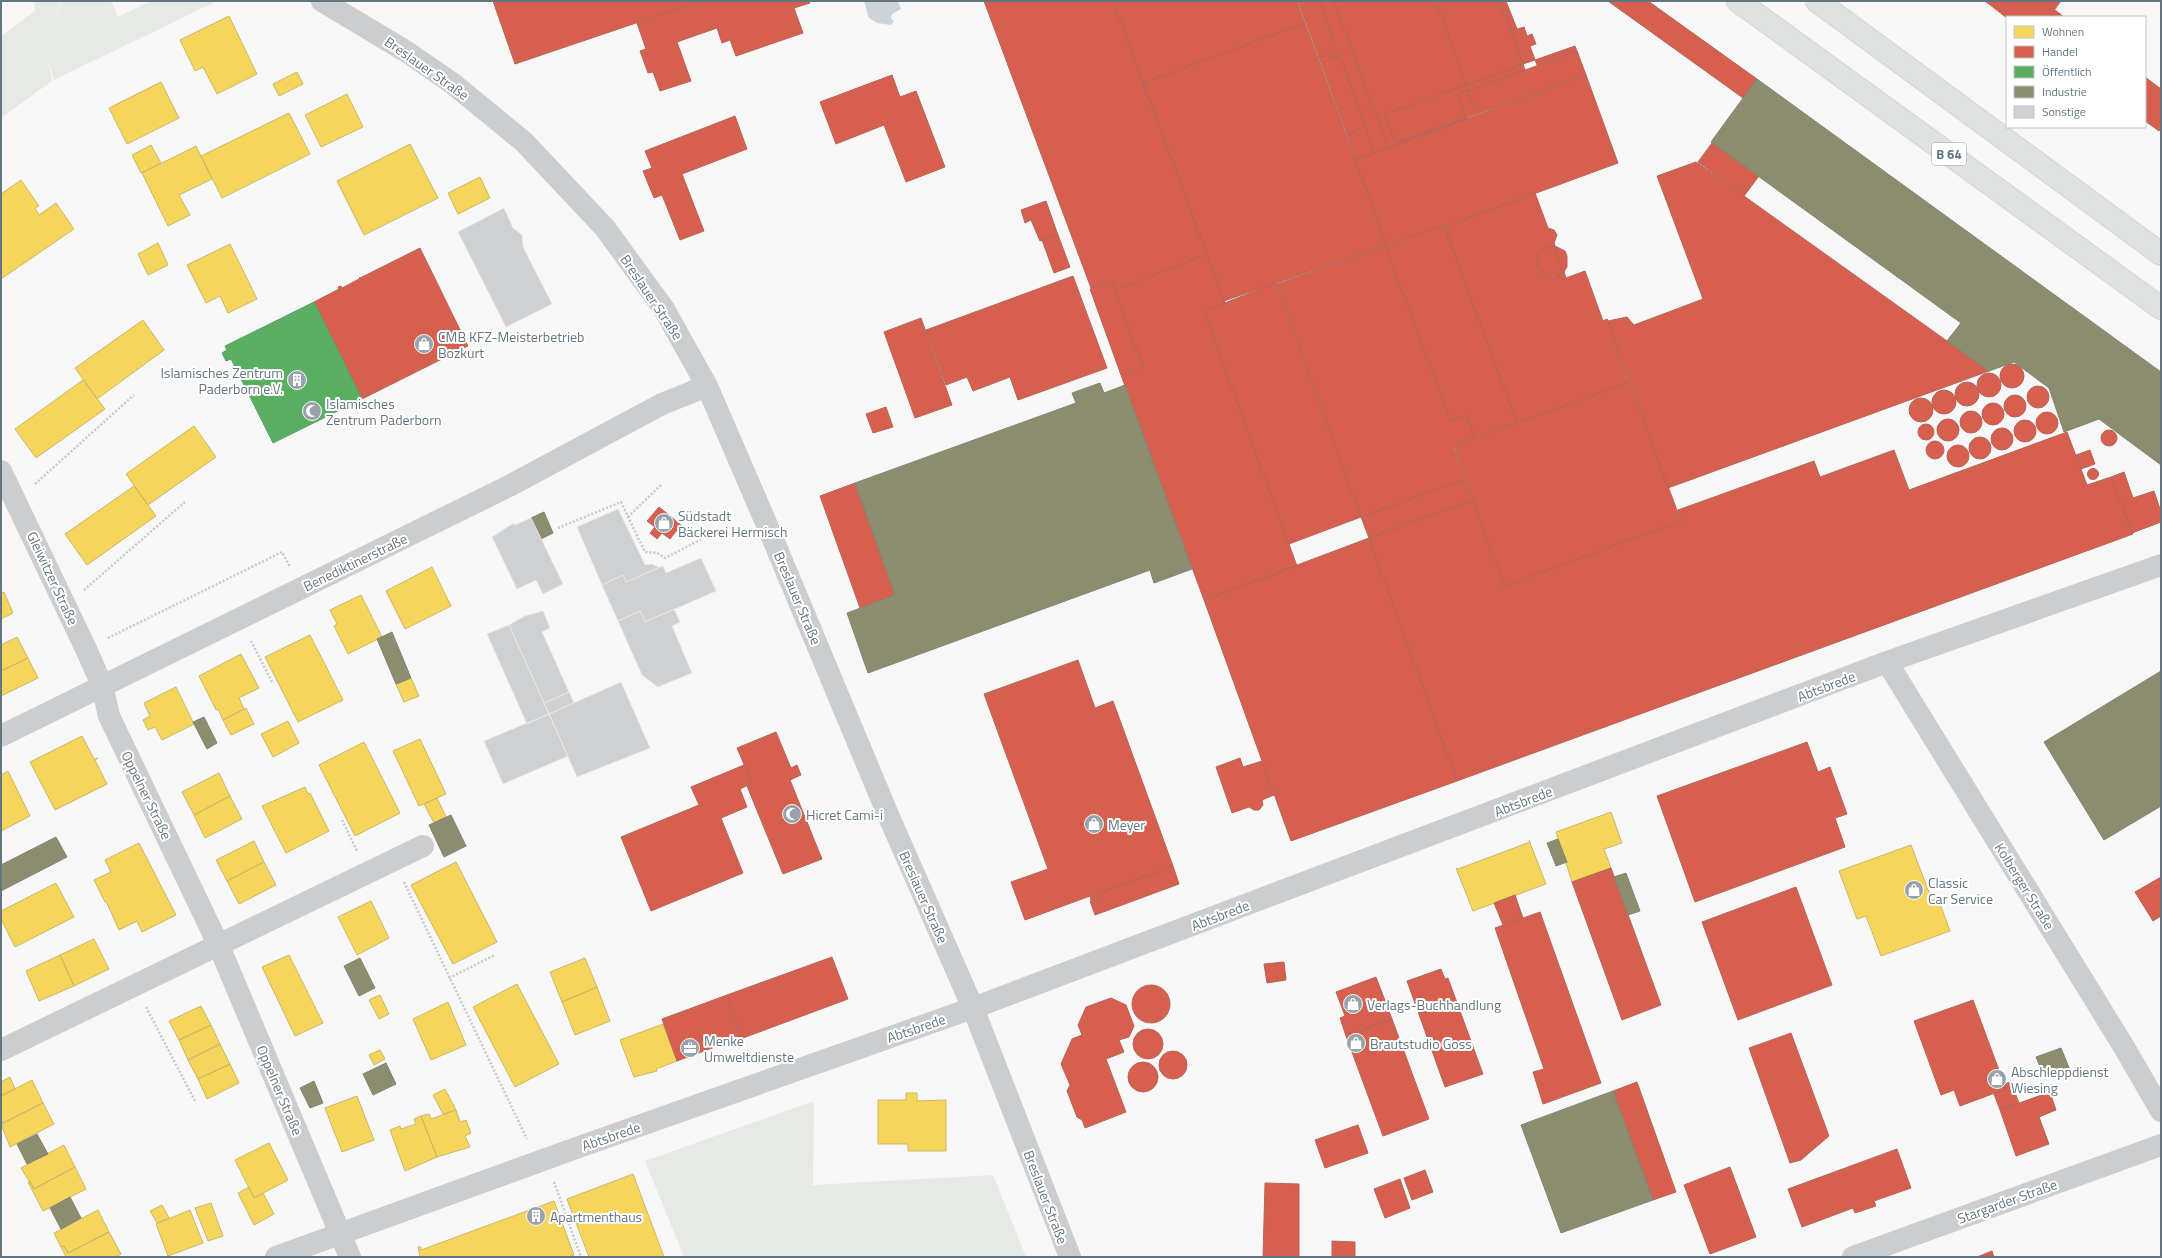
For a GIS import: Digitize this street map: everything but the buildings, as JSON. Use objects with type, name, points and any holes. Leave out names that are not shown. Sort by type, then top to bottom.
[{"type":"highway","name":"B 64","points":[[1738,1],[2161,308]]},
{"type":"highway","points":[[1817,1],[2161,254]]},
{"type":"street","name":"Breslauer Straße","points":[[322,1],[408,52],[452,83],[524,142],[606,228],[664,309],[707,386],[889,817],[973,1008],[1070,1257]]},
{"type":"street","name":"Benediktinerstraße","points":[[1,736],[521,480],[662,404],[707,386]]},
{"type":"street","name":"Gleiwitzer Straße","points":[[1,471],[64,601],[102,685]]},
{"type":"street","name":"Abtsbrede","points":[[276,1257],[538,1162],[973,1008],[1887,662],[2161,566]]},
{"type":"street","name":"Kolberger Straße","points":[[1887,662],[2124,1047],[2161,1111]]},
{"type":"street","name":"Oppelner Straße","points":[[102,685],[109,716],[219,946],[350,1257]]},
{"type":"street","points":[[1,1050],[219,946],[423,846]]},
{"type":"street","name":"Stargarder Straße","points":[[1854,1257],[2161,1145]]},
{"type":"path","points":[[14,496],[36,484],[134,395]]},
{"type":"path","points":[[628,517],[661,485]]},
{"type":"path","points":[[64,601],[88,588],[186,501]]},
{"type":"path","points":[[558,528],[621,502],[645,552],[657,553],[665,558],[704,538]]},
{"type":"path","points":[[86,648],[282,552],[301,589]]},
{"type":"path","points":[[239,619],[273,684]]},
{"type":"path","points":[[342,820],[368,873]]},
{"type":"path","points":[[393,860],[538,1162]]},
{"type":"path","points":[[449,978],[495,955]]},
{"type":"path","points":[[135,986],[196,1103]]},
{"type":"path","points":[[556,1188],[581,1257]]},
{"type":"shaded area","points":[[34,1],[62,1],[53,23],[63,1],[111,1],[118,17],[151,1],[217,1],[54,80],[48,61],[52,81],[1,118],[1,36],[35,11]]},
{"type":"shaded area","points":[[864,1],[898,1],[901,9],[892,14],[891,18],[894,21],[891,25],[877,23],[869,18]]},
{"type":"shaded area","points":[[814,1101],[813,1185],[993,1175],[1026,1257],[684,1257],[645,1161]]},
{"type":"place","name":"CMB KFZ-Meisterbetrieb Bozkurt","points":[[424,344]]},
{"type":"place","name":"Islamisches Zentrum Paderborn e.V.","points":[[297,380]]},
{"type":"place","name":"Islamisches Zentrum Paderborn","points":[[312,411]]},
{"type":"place","name":"Südstadt Bäckerei Hermisch","points":[[664,523]]},
{"type":"place","name":"Hicret Cami-i","points":[[792,814]]},
{"type":"place","name":"Meyer","points":[[1094,824]]},
{"type":"place","name":"Classic Car Service","points":[[1914,890]]},
{"type":"place","name":"Verlags-Buchhandlung","points":[[1353,1004]]},
{"type":"place","name":"Brautstudio Goss","points":[[1356,1043]]},
{"type":"place","name":"Menke Umweltdienste","points":[[690,1048]]},
{"type":"place","name":"Abschleppdienst Wiesing","points":[[1997,1079]]},
{"type":"place","name":"Apartmenthaus","points":[[536,1216]]}]
